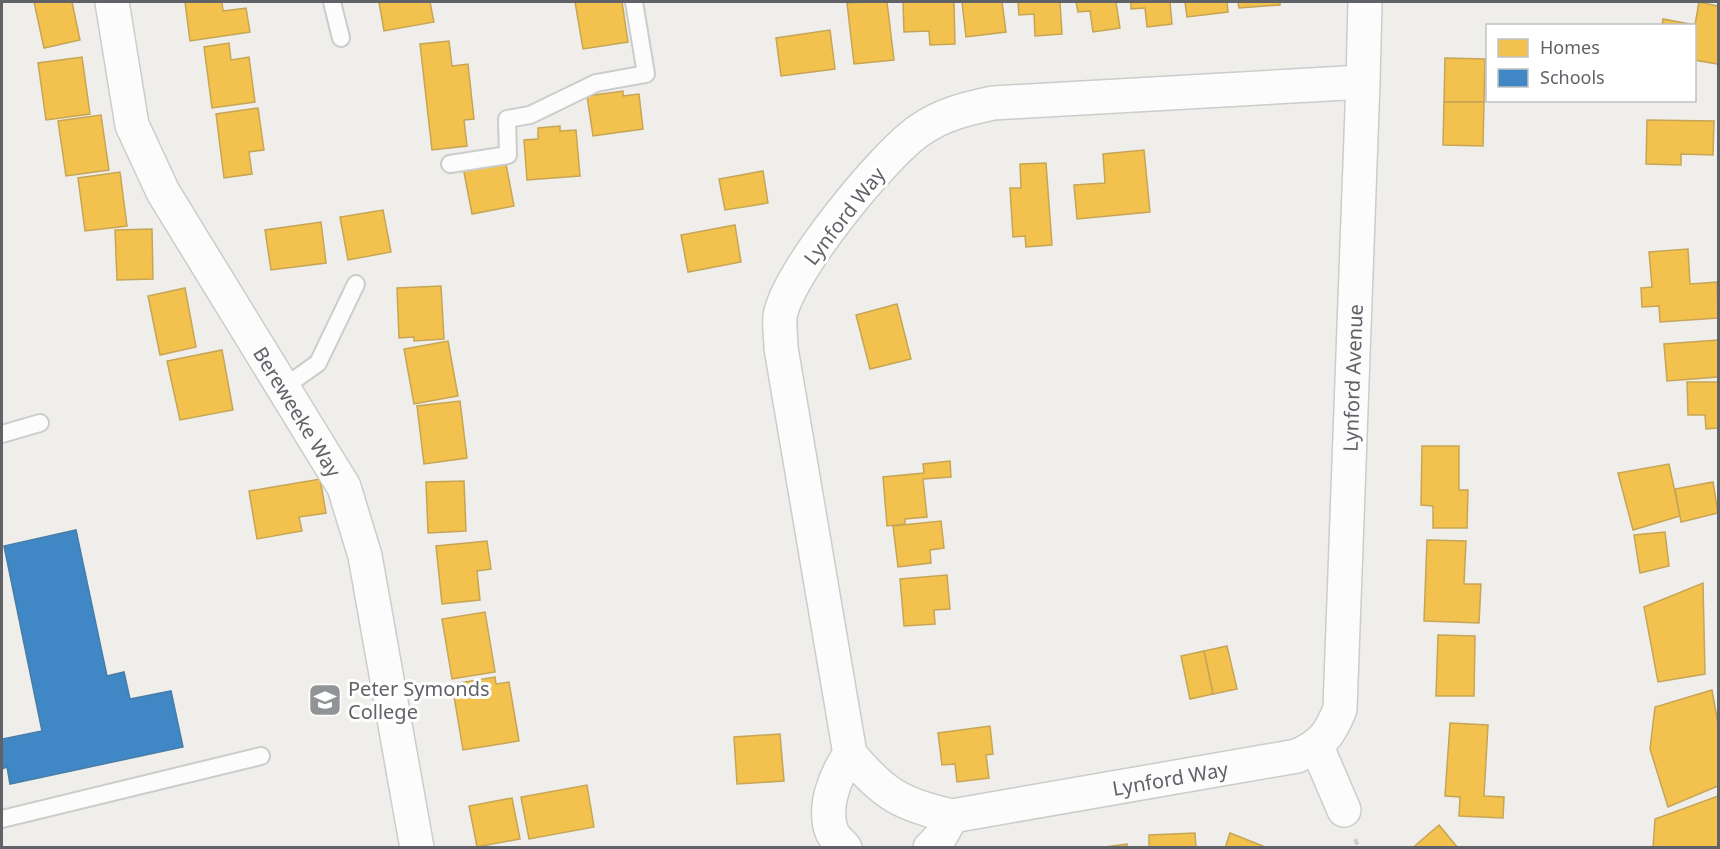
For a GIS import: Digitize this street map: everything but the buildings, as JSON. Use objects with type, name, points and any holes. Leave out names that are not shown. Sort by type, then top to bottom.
[{"type":"street","name":"Bereweeke Way","points":[[112,2],[132,125],[163,192],[344,487],[365,556],[417,848]]},
{"type":"street","name":"Lynford Avenue","points":[[1317,747],[1333,726],[1340,709],[1365,2]]},
{"type":"street","name":"Lynford Way","points":[[1317,747],[1297,756],[952,816],[924,810],[889,795],[850,754],[781,348],[780,316],[796,278],[848,207],[886,162],[919,130],[953,111],[993,104],[1363,82]]},
{"type":"street","points":[[1317,747],[1344,810]]},
{"type":"street","points":[[845,848],[832,833],[830,807],[840,768],[850,754]]},
{"type":"street","points":[[930,848],[939,839],[952,816]]},
{"type":"lane","points":[[332,2],[341,38]]},
{"type":"lane","points":[[450,164],[508,155],[507,119],[530,115],[596,82],[646,74],[634,2]]},
{"type":"lane","points":[[283,388],[318,363],[356,284]]},
{"type":"lane","points":[[2,434],[40,423]]},
{"type":"lane","points":[[2,819],[261,756]]},
{"type":"place","name":"Peter Symonds College","points":[[325,700]]}]
